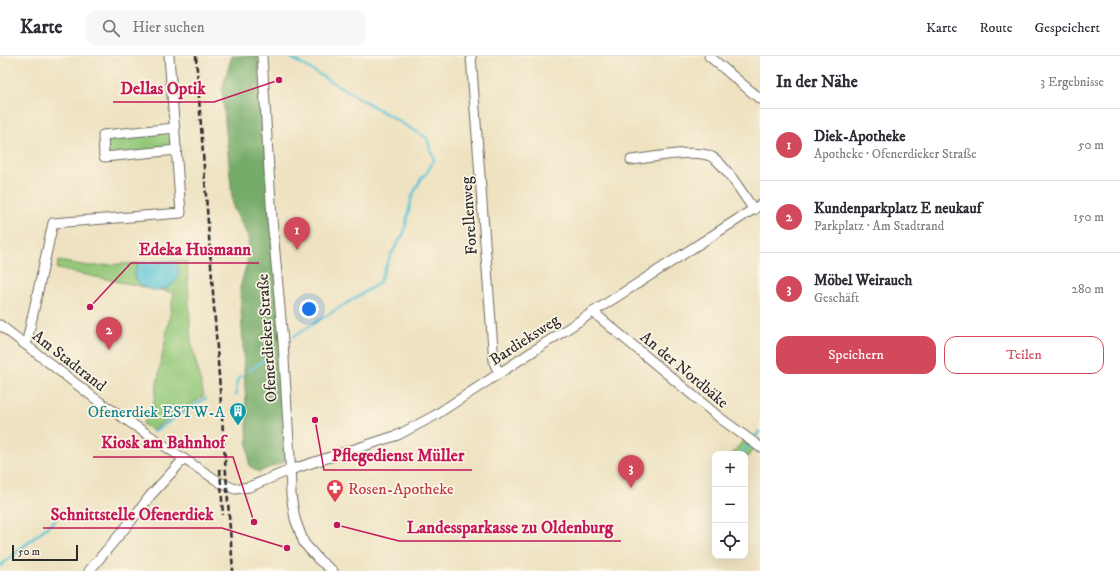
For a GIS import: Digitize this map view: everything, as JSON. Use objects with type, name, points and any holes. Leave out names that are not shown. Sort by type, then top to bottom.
[{"type":"street","points":[[25,344],[53,223],[181,213],[169,56]]},
{"type":"street","name":"Ofenerdieker Straße","points":[[262,56],[272,219],[283,342],[291,495],[295,519],[304,543],[332,571]]},
{"type":"street","name":"Forellenweg","points":[[471,56],[494,362],[501,372]]},
{"type":"street","points":[[709,56],[760,99]]},
{"type":"street","points":[[175,128],[102,135],[104,157],[177,150]]},
{"type":"street","points":[[631,160],[695,152],[713,157],[726,169],[757,208]]},
{"type":"street","name":"Bardieksweg","points":[[290,470],[398,435],[434,416],[593,312],[757,208]]},
{"type":"street","name":"An der Nordbäke","points":[[593,312],[720,418],[760,447]]},
{"type":"street","name":"Am Stadtrand","points":[[0,325],[97,400],[221,483],[235,489],[249,487],[290,470]]},
{"type":"street","points":[[89,571],[150,496],[184,459]]},
{"type":"green space","points":[[232,56],[258,56],[290,459],[259,472],[249,466],[240,288],[249,255],[248,237],[233,207],[222,89]]},
{"type":"green space","points":[[175,128],[177,150],[104,157],[103,135]]},
{"type":"green space","points":[[58,261],[89,266],[138,263],[136,267],[136,276],[144,287],[57,269]]},
{"type":"green space","points":[[174,261],[187,261],[191,341],[204,396],[152,430],[142,424],[152,411],[174,293],[160,290],[171,286],[177,266]]},
{"type":"green space","points":[[746,437],[757,445],[748,456],[748,451],[734,451]]},
{"type":"water","points":[[174,261],[178,268],[178,275],[176,281],[171,285],[158,290],[151,290],[142,286],[134,275],[138,263]]},
{"type":"waterway","points":[[288,56],[427,138],[434,160],[412,196],[404,233],[390,256],[379,283],[294,336]]},
{"type":"waterway","points":[[249,371],[273,354]]},
{"type":"waterway","points":[[236,395],[237,380],[242,376]]},
{"type":"waterway","points":[[153,432],[206,398]]},
{"type":"waterway","points":[[755,437],[760,431]]},
{"type":"waterway","points":[[744,451],[750,444]]},
{"type":"waterway","points":[[0,566],[64,513]]},
{"type":"railway","points":[[196,56],[233,571]]},
{"type":"railway","points":[[220,469],[223,515]]},
{"type":"place","name":"Dellas Optik","points":[[279,80]]},
{"type":"place","name":"Diek-Apotheke","points":[[297,250]]},
{"type":"place","name":"Edeka Husmann","points":[[90,307]]},
{"type":"place","name":"Kundenparkplatz E neukauf","points":[[109,350]]},
{"type":"place","name":"Pflegedienst Müller","points":[[315,420]]},
{"type":"place","name":"Ofenerdiek ESTW-A","points":[[238,426]]},
{"type":"place","name":"Möbel Weirauch","points":[[631,488]]},
{"type":"place","name":"Rosen-Apotheke","points":[[335,503]]},
{"type":"place","name":"Kiosk am Bahnhof","points":[[254,522]]},
{"type":"place","name":"Landessparkasse zu Oldenburg","points":[[337,525]]},
{"type":"place","name":"Schnittstelle Ofenerdiek","points":[[287,548]]}]
